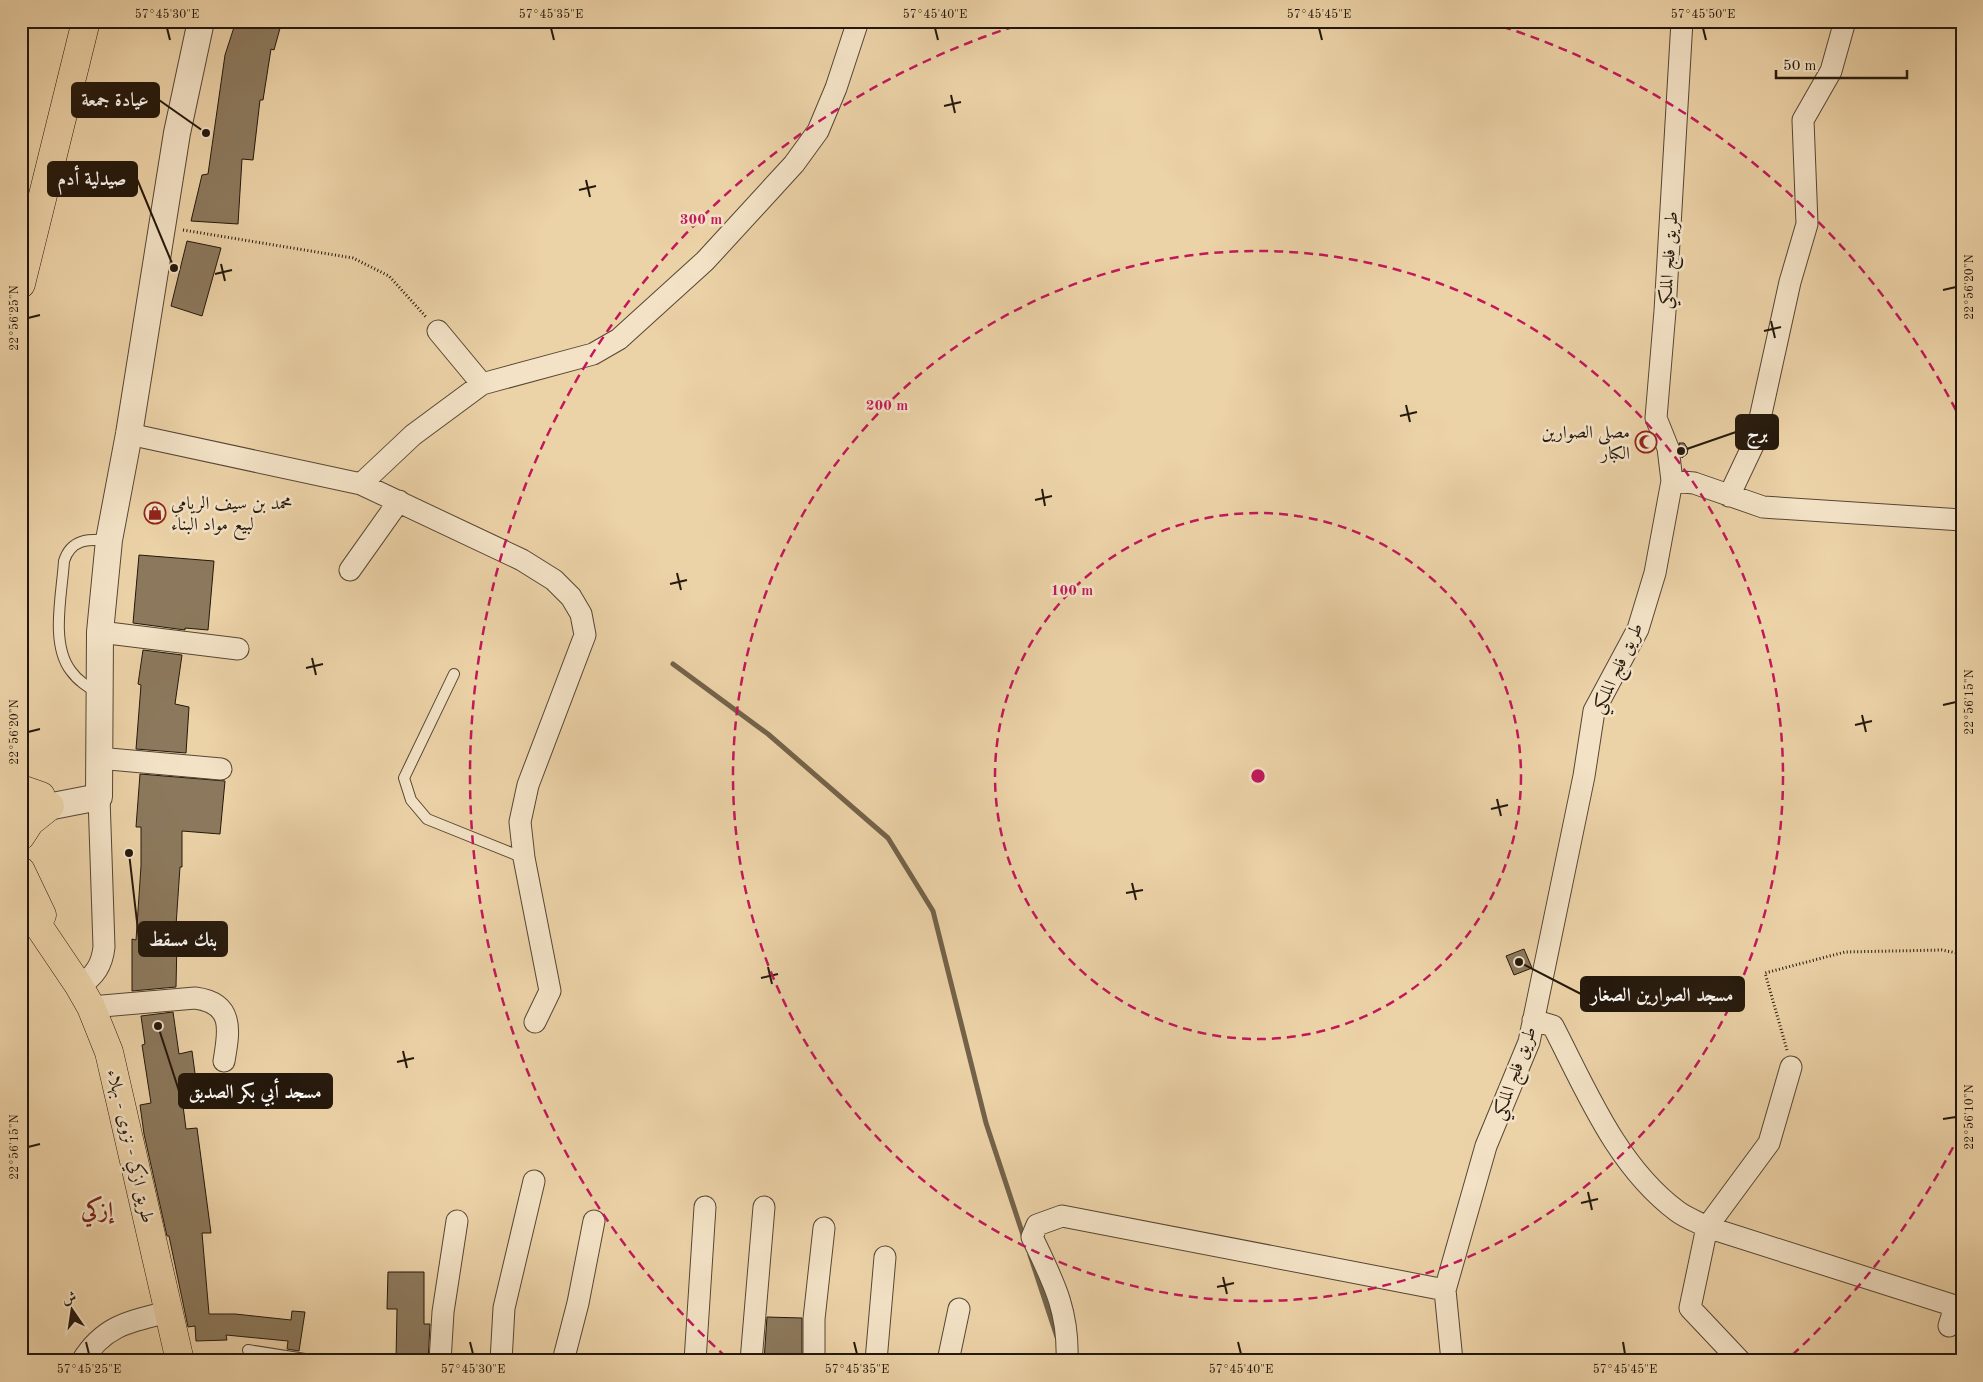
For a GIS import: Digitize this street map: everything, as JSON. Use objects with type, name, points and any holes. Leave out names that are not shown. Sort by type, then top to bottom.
[{"type":"main road","points":[[21,284],[86,21]]},
{"type":"main road","points":[[21,836],[30,822],[31,801]]},
{"type":"main road","name":"طريق ازكي - نزوى - بهلاء","points":[[21,871],[40,911],[51,942]]},
{"type":"main road","name":"طريق ازكي - نزوى - بهلاء","points":[[21,900],[51,942],[85,996],[101,1029],[115,1075],[180,1361]]},
{"type":"street","points":[[201,21],[177,133],[160,226],[128,434],[109,540],[100,632],[98,693],[98,758],[104,952],[85,996],[195,998],[205,1000],[221,1009],[229,1026],[224,1061]]},
{"type":"street","points":[[361,484],[413,435],[482,384],[593,354],[619,339],[704,261],[794,164],[818,131],[836,88],[858,21]]},
{"type":"street","name":"طريق فلج الملكي","points":[[1452,1361],[1445,1290],[1486,1146],[1529,1042],[1584,776],[1594,711],[1638,629],[1655,573],[1672,481],[1668,448],[1656,418],[1665,310],[1682,21]]},
{"type":"street","points":[[1729,496],[1755,441],[1790,282],[1807,224],[1803,120],[1830,71],[1845,21]]},
{"type":"street","points":[[438,331],[482,384]]},
{"type":"street","points":[[128,434],[361,484],[522,560],[554,580],[571,597],[581,614],[585,635],[528,786],[520,822],[524,858],[550,991],[535,1022]]},
{"type":"street","points":[[1672,481],[1694,483],[1763,507],[1962,520]]},
{"type":"street","points":[[350,570],[399,501]]},
{"type":"street","points":[[100,632],[238,648]]},
{"type":"street","points":[[98,758],[221,769]]},
{"type":"street","points":[[31,801],[99,791]]},
{"type":"street","points":[[1533,1020],[1553,1026],[1599,1116],[1633,1168],[1655,1192],[1678,1212],[1708,1227],[1956,1306],[1949,1326]]},
{"type":"street","points":[[1740,1361],[1690,1308],[1708,1227],[1769,1143],[1791,1067]]},
{"type":"street","points":[[501,1361],[504,1308],[534,1182]]},
{"type":"street","points":[[695,1361],[705,1207]]},
{"type":"street","points":[[751,1361],[764,1207]]},
{"type":"street","points":[[1067,1361],[1066,1329],[1061,1301],[1032,1237],[1037,1225],[1062,1216],[1445,1290]]},
{"type":"street","points":[[440,1361],[443,1312],[457,1221]]},
{"type":"street","points":[[563,1361],[578,1303],[594,1221]]},
{"type":"street","points":[[814,1361],[814,1319],[824,1228]]},
{"type":"street","points":[[876,1361],[885,1257]]},
{"type":"street","points":[[948,1361],[959,1309]]},
{"type":"street","points":[[82,1361],[93,1344],[110,1330],[131,1321],[169,1312]]},
{"type":"lane","points":[[98,693],[77,679],[70,670],[61,650],[59,628],[66,554],[76,543],[83,540],[109,540]]},
{"type":"lane","points":[[454,674],[404,778],[411,800],[427,820],[524,858]]},
{"type":"lane","points":[[248,1350],[305,1358],[305,1361]]},
{"type":"path","points":[[160,226],[353,258],[389,276],[438,331]]},
{"type":"path","points":[[1791,1067],[1765,973],[1845,952],[1942,950],[1962,954]]},
{"type":"building","points":[[236,21],[282,21],[274,50],[271,49],[263,100],[260,100],[253,160],[242,159],[238,224],[191,221],[202,175],[208,174],[225,55]]},
{"type":"building","points":[[187,241],[221,248],[202,316],[171,306]]},
{"type":"building","points":[[1679,443],[1684,443],[1688,449],[1687,454],[1682,458]]},
{"type":"building","points":[[139,555],[214,561],[208,630],[185,628],[185,630],[133,623]]},
{"type":"building","points":[[143,650],[182,655],[175,704],[189,707],[186,753],[136,749],[141,685],[138,684]]},
{"type":"building","points":[[140,774],[225,781],[220,834],[182,831],[182,867],[180,867],[175,940],[177,940],[176,987],[132,991],[132,939],[136,940],[141,866],[141,827],[136,827]]},
{"type":"building","points":[[1524,949],[1532,968],[1514,975],[1506,956]]},
{"type":"building","points":[[173,1012],[179,1054],[192,1051],[198,1096],[182,1098],[186,1129],[197,1128],[211,1233],[202,1233],[209,1314],[235,1314],[291,1320],[292,1311],[305,1312],[299,1351],[287,1349],[288,1341],[226,1335],[227,1340],[196,1341],[195,1326],[188,1327],[169,1236],[167,1236],[144,1134],[140,1105],[151,1103],[142,1045],[145,1044],[141,1016]]},
{"type":"building","points":[[388,1272],[424,1272],[424,1324],[430,1324],[428,1361],[396,1361],[397,1309],[387,1309]]},
{"type":"building","points":[[767,1317],[802,1318],[802,1361],[764,1361]]},
{"type":"waterway","points":[[673,664],[768,734],[888,838],[933,911],[986,1123],[1024,1238]]},
{"type":"waterway","points":[[1030,1255],[1057,1337]]},
{"type":"place","name":"عيادة جمعة","points":[[206,133]]},
{"type":"place","name":"صيدلية أدم","points":[[174,268]]},
{"type":"place","name":"مصلى الصوارين الكبار","points":[[1646,442]]},
{"type":"place","name":"برج","points":[[1681,451]]},
{"type":"place","name":"محمد بن سيف الريامي لبيع مواد البناء","points":[[155,513]]},
{"type":"place","name":"بنك مسقط","points":[[129,853]]},
{"type":"place","name":"مسجد الصوارين الصغار","points":[[1519,962]]},
{"type":"place","name":"مسجد أبي بكر الصديق","points":[[158,1026]]},
{"type":"district","name":"إزكي","points":[[97,1209]]}]
